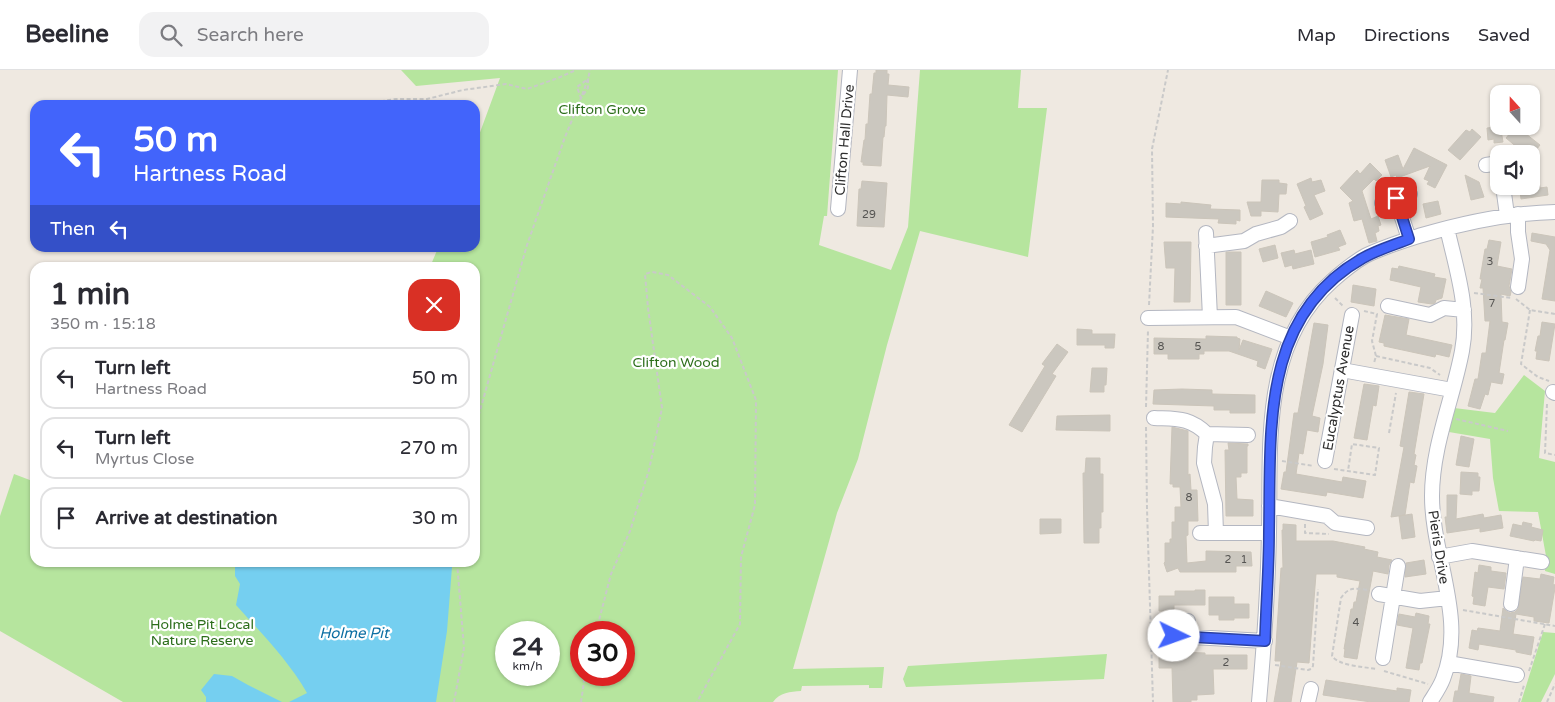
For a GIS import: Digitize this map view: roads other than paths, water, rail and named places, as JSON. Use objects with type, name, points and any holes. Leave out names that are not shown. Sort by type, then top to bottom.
[{"type":"street","name":"Clifton Hall Drive","points":[[838,209],[850,70]]},
{"type":"street","points":[[1382,203],[1410,194]]},
{"type":"street","points":[[1507,195],[1518,232],[1522,259],[1518,287]]},
{"type":"street","points":[[1396,198],[1409,239]]},
{"type":"street","points":[[1258,702],[1265,641],[1269,533],[1269,459],[1272,414],[1281,364],[1301,318],[1324,287],[1343,270],[1364,257],[1409,239],[1476,220],[1513,214],[1555,212]]},
{"type":"street","points":[[1210,317],[1206,239],[1244,241],[1256,234],[1284,228]]},
{"type":"street","name":"Pieris Drive","points":[[1430,702],[1439,688],[1448,663],[1452,637],[1449,603],[1435,539],[1432,495],[1436,455],[1448,389],[1462,351],[1464,310],[1462,292],[1447,228]]},
{"type":"street","points":[[1388,306],[1430,315],[1444,308],[1464,310]]},
{"type":"street","name":"Eucalyptus Avenue","points":[[1325,461],[1352,312]]},
{"type":"street","points":[[1148,318],[1228,316],[1243,319],[1291,338]]},
{"type":"street","points":[[1342,370],[1448,389]]},
{"type":"street","points":[[1149,416],[1180,419],[1197,424],[1207,434],[1248,435]]},
{"type":"street","points":[[1207,434],[1204,464],[1215,504],[1216,533]]},
{"type":"street","points":[[1269,506],[1327,516],[1334,523],[1367,528]]},
{"type":"street","points":[[1200,533],[1269,533]]},
{"type":"street","points":[[1439,557],[1472,552],[1542,562]]},
{"type":"street","points":[[1511,604],[1517,558]]},
{"type":"street","points":[[1383,658],[1398,566]]},
{"type":"street","points":[[1379,594],[1420,601],[1449,603]]},
{"type":"street","points":[[1188,620],[1180,636],[1265,641]]},
{"type":"street","points":[[1448,663],[1523,679]]},
{"type":"water","name":"Holme Pit","points":[[235,567],[452,567],[447,631],[436,702],[289,702],[307,693],[283,658],[236,605],[240,584],[235,576]]},
{"type":"water","points":[[214,674],[232,676],[282,702],[206,702],[206,697],[201,690]]},
{"type":"park label","name":"Clifton Grove","points":[[602,109]]},
{"type":"park label","name":"Clifton Wood","points":[[676,362]]},
{"type":"park label","name":"Holme Pit Local Nature Reserve","points":[[202,632]]}]
